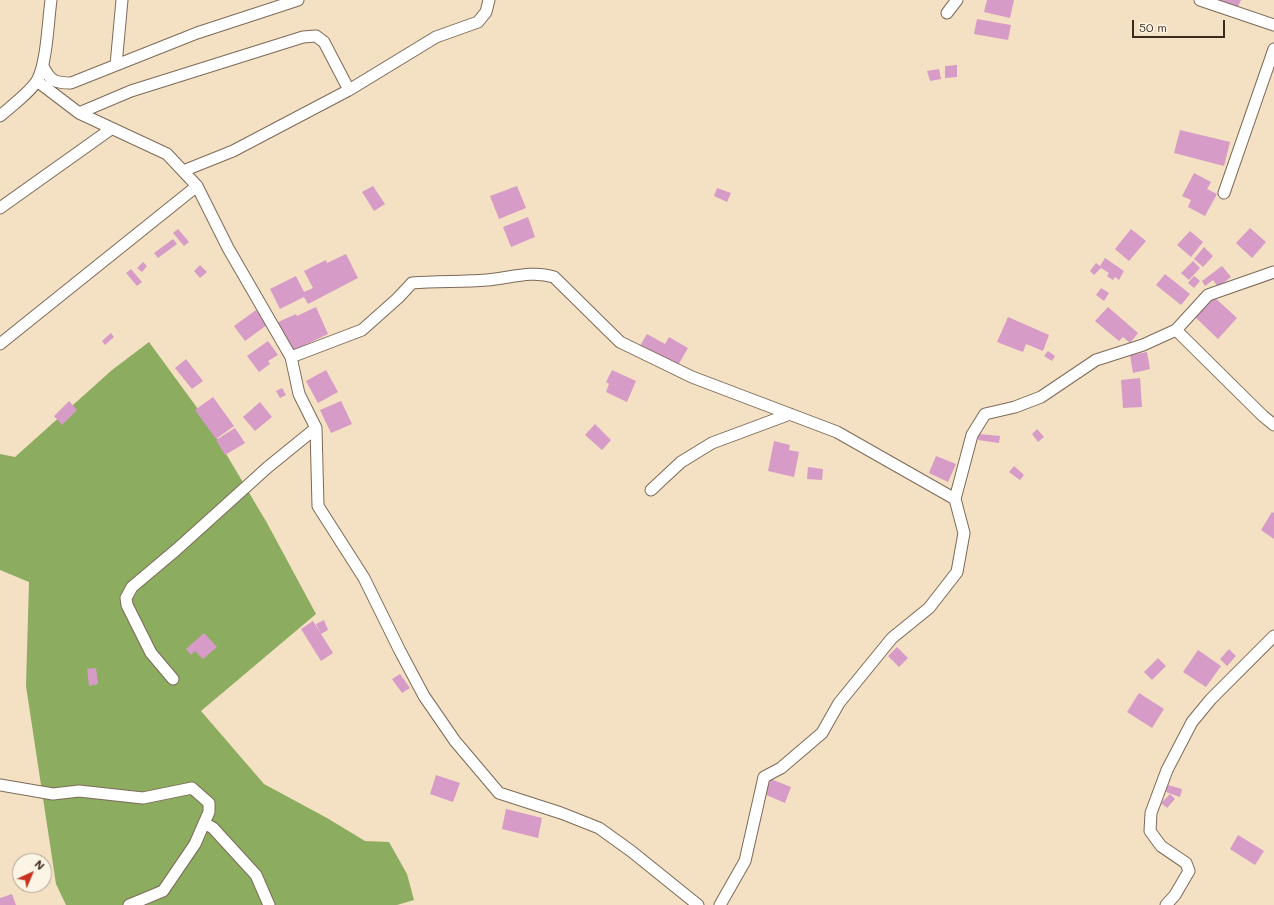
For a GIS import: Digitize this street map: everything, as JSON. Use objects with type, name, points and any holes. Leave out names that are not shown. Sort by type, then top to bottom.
[{"type":"street","points":[[0,116],[37,81],[43,66],[51,0]]},
{"type":"street","points":[[116,66],[122,0]]},
{"type":"street","points":[[43,66],[48,76],[58,83],[71,83],[197,33],[298,0]]},
{"type":"street","points":[[183,171],[233,151],[349,90],[436,37],[478,22],[486,12],[489,0]]},
{"type":"street","points":[[947,13],[956,0]]},
{"type":"street","points":[[1200,0],[1274,25]]},
{"type":"street","points":[[79,113],[132,91],[303,37],[316,36],[324,42],[349,90]]},
{"type":"street","points":[[1224,193],[1274,49]]},
{"type":"street","points":[[37,81],[79,113],[167,154],[197,186],[228,248],[291,357],[300,394],[316,428],[318,506],[364,578],[424,696],[456,742],[499,793],[561,813],[599,828],[631,851],[698,905]]},
{"type":"street","points":[[0,208],[111,129]]},
{"type":"street","points":[[0,344],[197,186]]},
{"type":"street","points":[[720,905],[745,861],[764,777],[781,768],[822,733],[840,703],[892,638],[929,608],[957,572],[964,533],[955,499],[972,435],[985,414],[1016,407],[1041,397],[1096,360],[1143,345],[1176,330],[1208,295],[1274,272]]},
{"type":"street","points":[[291,357],[362,330],[412,284],[434,281],[487,280],[532,274],[544,274],[554,277],[620,342],[692,377],[837,432],[955,499]]},
{"type":"street","points":[[1176,330],[1263,416],[1274,424]]},
{"type":"street","points":[[651,490],[680,462],[712,443],[790,414]]},
{"type":"street","points":[[173,679],[151,653],[127,605],[126,598],[132,587],[176,550],[268,467],[316,428]]},
{"type":"street","points":[[1166,905],[1175,895],[1189,871],[1186,863],[1161,846],[1150,831],[1151,813],[1167,770],[1196,716],[1274,636]]},
{"type":"street","points":[[0,785],[53,794],[79,791],[143,798],[192,788],[209,803],[209,812],[195,844],[163,891],[129,905]]},
{"type":"street","points":[[204,823],[213,828],[256,875],[269,905]]},
{"type":"green space","points":[[149,342],[206,420],[267,523],[316,614],[201,711],[264,784],[327,818],[365,841],[389,842],[407,874],[414,900],[397,905],[66,905],[56,884],[26,686],[29,582],[0,570],[0,454],[15,457],[112,370]]},
{"type":"building","points":[[987,0],[1014,0],[1010,18],[984,12]]},
{"type":"building","points":[[1218,0],[1241,0],[1237,9]]},
{"type":"building","points":[[977,19],[1011,25],[1008,40],[974,34]]},
{"type":"building","points":[[957,65],[957,77],[945,78],[945,66]]},
{"type":"building","points":[[939,69],[941,79],[930,81],[927,71]]},
{"type":"building","points":[[1180,130],[1230,142],[1224,166],[1174,153]]},
{"type":"building","points":[[1194,173],[1211,182],[1207,189],[1217,194],[1205,216],[1188,207],[1191,200],[1182,196]]},
{"type":"building","points":[[373,186],[385,204],[374,211],[362,192]]},
{"type":"building","points":[[517,186],[526,208],[499,219],[490,196]]},
{"type":"building","points":[[717,188],[731,193],[727,202],[714,196]]},
{"type":"building","points":[[528,217],[535,237],[511,247],[503,227]]},
{"type":"building","points":[[1250,228],[1266,242],[1252,258],[1236,243]]},
{"type":"building","points":[[178,229],[189,242],[184,246],[173,233]]},
{"type":"building","points":[[1131,229],[1146,241],[1129,261],[1115,249]]},
{"type":"building","points":[[1190,231],[1203,242],[1191,257],[1177,245]]},
{"type":"building","points":[[173,239],[177,244],[158,258],[154,253]]},
{"type":"building","points":[[1204,247],[1213,256],[1203,267],[1194,259]]},
{"type":"building","points":[[346,254],[358,278],[308,304],[304,297],[280,309],[270,289],[296,276],[304,292],[313,288],[304,271],[326,260],[327,263]]},
{"type":"building","points":[[1105,258],[1124,271],[1119,280],[1115,277],[1113,280],[1107,276],[1109,273],[1101,268],[1094,275],[1090,271],[1096,263],[1100,266]]},
{"type":"building","points":[[1193,261],[1200,268],[1189,280],[1181,273]]},
{"type":"building","points":[[143,262],[147,266],[142,272],[137,268]]},
{"type":"building","points":[[200,265],[207,272],[200,278],[194,271]]},
{"type":"building","points":[[1222,266],[1231,277],[1218,287],[1213,280],[1205,286],[1202,281]]},
{"type":"building","points":[[131,269],[142,282],[137,286],[126,273]]},
{"type":"building","points":[[1165,274],[1190,294],[1181,305],[1156,285]]},
{"type":"building","points":[[1194,276],[1200,281],[1194,288],[1188,283]]},
{"type":"building","points":[[1101,288],[1109,293],[1104,301],[1096,295]]},
{"type":"building","points":[[1213,296],[1237,318],[1218,339],[1194,316]]},
{"type":"building","points":[[316,307],[328,334],[290,352],[276,323],[296,314],[297,316]]},
{"type":"building","points":[[1108,307],[1138,333],[1130,343],[1123,337],[1119,341],[1095,321]]},
{"type":"building","points":[[256,310],[267,325],[245,341],[234,326]]},
{"type":"building","points":[[1008,317],[1049,335],[1043,351],[1026,344],[1023,352],[997,342]]},
{"type":"building","points":[[111,333],[114,337],[105,345],[102,341]]},
{"type":"building","points":[[647,334],[665,344],[669,337],[688,348],[677,367],[640,346]]},
{"type":"building","points":[[268,341],[278,355],[268,361],[270,364],[259,372],[247,356]]},
{"type":"building","points":[[1048,351],[1055,356],[1052,361],[1044,356]]},
{"type":"building","points":[[1147,352],[1150,369],[1133,373],[1130,355]]},
{"type":"building","points":[[186,359],[203,381],[192,389],[175,368]]},
{"type":"building","points":[[326,370],[338,392],[318,403],[306,381]]},
{"type":"building","points":[[612,370],[636,381],[627,402],[606,392],[609,384],[606,382]]},
{"type":"building","points":[[1140,378],[1142,407],[1123,408],[1121,380]]},
{"type":"building","points":[[282,388],[286,395],[280,398],[276,391]]},
{"type":"building","points":[[213,397],[234,426],[216,439],[195,410]]},
{"type":"building","points":[[69,401],[77,410],[62,425],[54,416]]},
{"type":"building","points":[[341,401],[352,424],[331,433],[320,410]]},
{"type":"building","points":[[260,402],[272,417],[255,431],[243,417]]},
{"type":"building","points":[[595,424],[611,440],[602,450],[585,435]]},
{"type":"building","points":[[235,428],[245,443],[225,455],[216,440]]},
{"type":"building","points":[[1037,429],[1044,437],[1038,442],[1032,434]]},
{"type":"building","points":[[979,434],[1000,436],[999,443],[978,440]]},
{"type":"building","points":[[774,441],[790,445],[789,450],[799,452],[794,477],[768,471]]},
{"type":"building","points":[[936,456],[956,464],[948,482],[929,473]]},
{"type":"building","points":[[1014,466],[1024,475],[1020,480],[1009,472]]},
{"type":"building","points":[[808,467],[823,469],[822,480],[807,479]]},
{"type":"building","points":[[1272,512],[1274,513],[1274,539],[1261,530]]},
{"type":"building","points":[[324,620],[328,630],[321,634],[316,624]]},
{"type":"building","points":[[313,621],[333,653],[321,661],[301,629]]},
{"type":"building","points":[[204,633],[217,647],[203,659],[195,651],[191,655],[186,649]]},
{"type":"building","points":[[897,647],[908,658],[899,667],[888,656]]},
{"type":"building","points":[[1229,649],[1236,656],[1227,666],[1220,659]]},
{"type":"building","points":[[1198,650],[1221,666],[1206,687],[1183,672]]},
{"type":"building","points":[[1158,658],[1166,666],[1152,680],[1144,672]]},
{"type":"building","points":[[96,668],[98,684],[89,686],[87,669]]},
{"type":"building","points":[[400,674],[410,688],[402,693],[392,679]]},
{"type":"building","points":[[1139,693],[1164,709],[1152,728],[1127,712]]},
{"type":"building","points":[[436,775],[460,783],[453,802],[430,794]]},
{"type":"building","points":[[771,779],[791,787],[785,803],[764,794]]},
{"type":"building","points":[[1168,785],[1182,789],[1180,797],[1166,792]]},
{"type":"building","points":[[1170,794],[1175,799],[1167,808],[1161,803]]},
{"type":"building","points":[[506,809],[542,818],[538,838],[502,829]]},
{"type":"building","points":[[1238,835],[1264,851],[1255,865],[1230,849]]},
{"type":"building","points":[[12,894],[16,905],[0,905],[0,898]]}]
